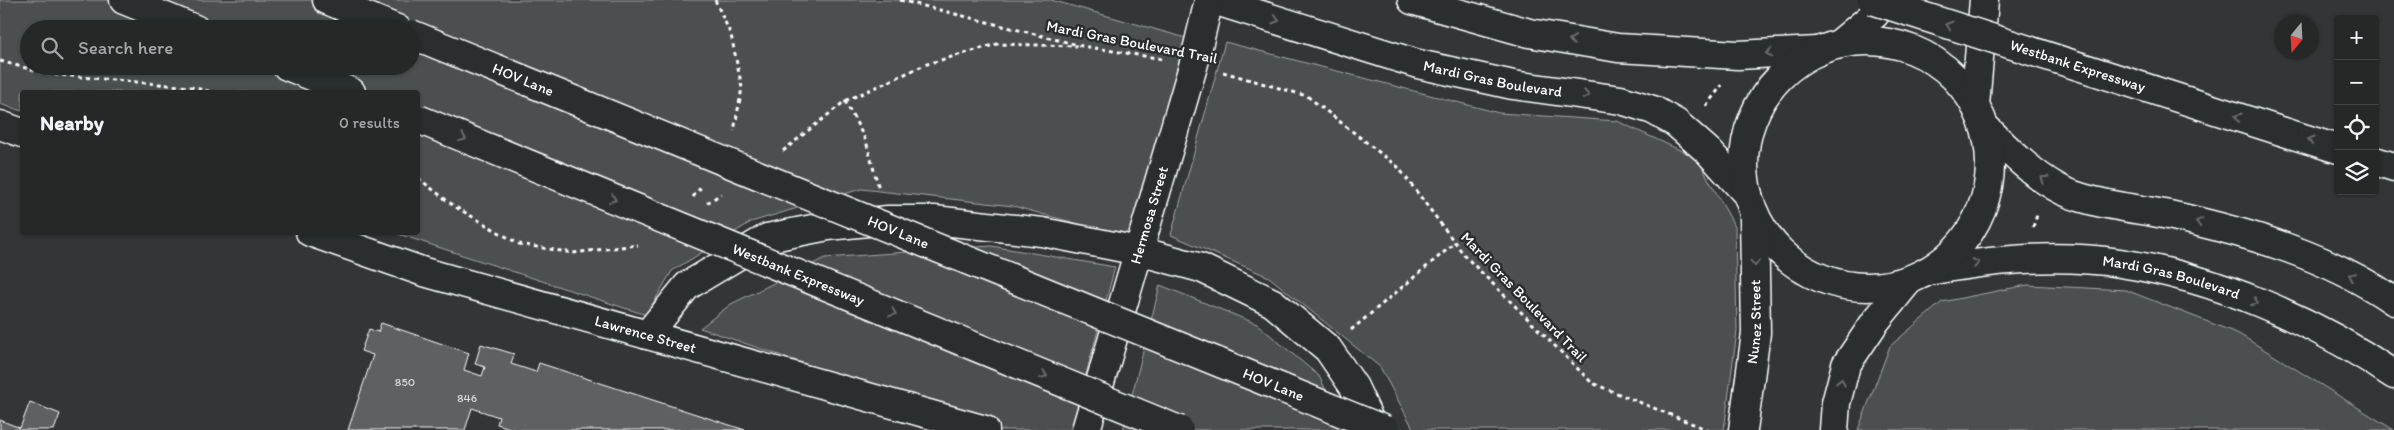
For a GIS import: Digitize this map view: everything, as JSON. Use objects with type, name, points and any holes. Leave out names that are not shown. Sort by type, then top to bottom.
[{"type":"main road","points":[[124,0],[173,20]]},
{"type":"main road","points":[[327,0],[375,20]]},
{"type":"main road","name":"Hermosa Street","points":[[1086,430],[1194,63],[1209,0]]},
{"type":"main road","name":"Mardi Gras Boulevard","points":[[1213,0],[1418,64],[1513,85],[1621,100],[1653,110],[1676,123],[1709,152],[1751,204],[1777,249],[1793,262],[1830,282],[1870,287],[1890,285],[1919,276],[1989,261],[2055,258],[2120,263],[2239,295],[2299,321],[2364,354],[2394,376]]},
{"type":"main road","points":[[1412,0],[1529,33],[1618,48],[1738,55],[1829,48],[1862,41],[1885,42],[1914,51],[1946,70],[1962,86],[1980,115],[2025,166],[2057,188],[2087,199],[2194,220],[2259,239],[2325,263],[2372,286],[2394,301]]},
{"type":"main road","name":"Westbank Expressway","points":[[1872,0],[2334,148]]},
{"type":"main road","points":[[1829,48],[1875,14],[1882,0]]},
{"type":"main road","points":[[1834,430],[1836,403],[1846,365],[1876,322],[1919,276],[1959,246],[1981,212],[1988,193],[1989,148],[1980,115],[1984,0]]},
{"type":"main road","name":"HOV Lane","points":[[420,38],[1385,430]]},
{"type":"main road","name":"Nunez Street","points":[[1743,430],[1756,332],[1751,204],[1744,174],[1744,154],[1748,133],[1754,114],[1766,94],[1780,77],[1798,62],[1829,48]]},
{"type":"main road","points":[[309,75],[346,90]]},
{"type":"main road","name":"Westbank Expressway","points":[[420,121],[1179,430]]},
{"type":"main road","points":[[0,125],[20,132]]},
{"type":"main road","points":[[2379,162],[2394,167]]},
{"type":"main road","points":[[647,335],[687,286],[767,238],[828,226],[888,220],[934,220],[1042,232],[1139,251],[1201,268],[1273,303],[1328,349],[1354,387],[1374,430]]},
{"type":"main road","name":"Lawrence Street","points":[[319,235],[424,272],[985,430]]},
{"type":"path","name":"Mardi Gras Boulevard Trail","points":[[900,0],[1082,46],[1194,63],[1307,96],[1398,167],[1465,256],[1592,383],[1708,430]]},
{"type":"path","points":[[0,61],[20,66]]},
{"type":"path","points":[[59,75],[190,87],[203,90]]},
{"type":"path","points":[[1705,107],[1723,81]]},
{"type":"path","points":[[845,101],[866,141],[888,220]]},
{"type":"path","points":[[2033,228],[2039,209]]},
{"type":"path","points":[[1328,349],[1455,243]]},
{"type":"shaded area","points":[[0,0],[1051,0],[1186,38],[1130,238],[1013,206],[861,189],[751,222],[672,271],[646,315],[401,235],[420,235],[420,90],[20,90],[20,110],[0,104]]},
{"type":"shaded area","points":[[1225,42],[1499,113],[1617,121],[1697,158],[1735,227],[1737,331],[1724,430],[1414,430],[1380,367],[1269,277],[1171,235]]},
{"type":"shaded area","points":[[991,246],[1115,267],[1071,430],[999,430],[700,328],[731,304],[825,258]]},
{"type":"shaded area","points":[[1160,285],[1257,324],[1319,376],[1345,430],[1123,430]]},
{"type":"shaded area","points":[[2027,285],[2126,290],[2239,334],[2394,430],[1858,430],[1890,346],[1942,302]]},
{"type":"building","points":[[381,323],[469,353],[464,370],[482,376],[485,367],[475,364],[481,344],[514,354],[511,364],[536,372],[539,363],[745,430],[516,430],[497,424],[499,417],[472,408],[465,430],[348,430],[373,355],[361,351],[369,329],[378,332]]},
{"type":"building","points":[[30,402],[60,414],[54,430],[0,430],[0,420],[20,428]]}]
